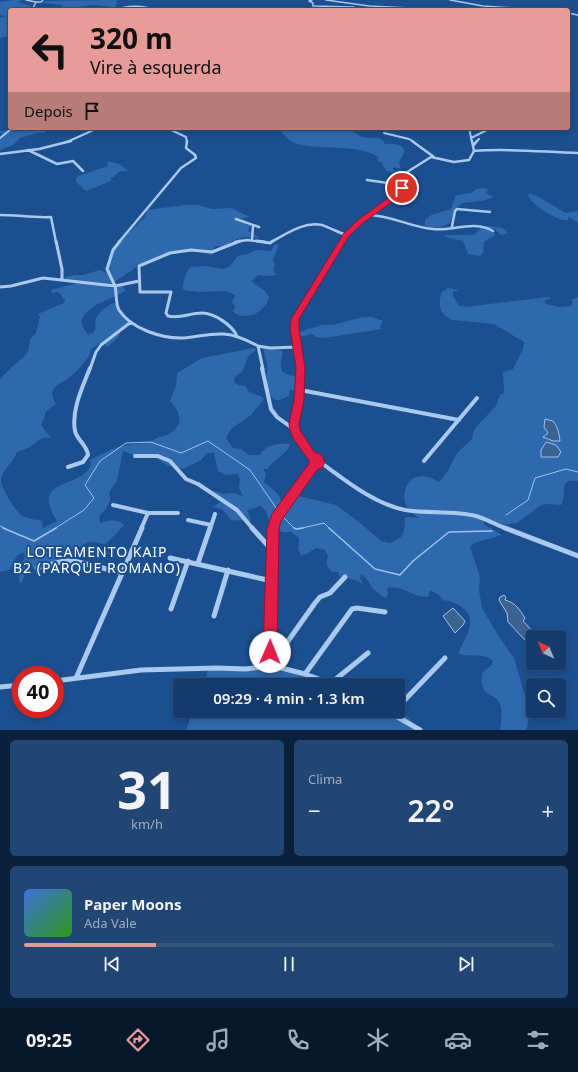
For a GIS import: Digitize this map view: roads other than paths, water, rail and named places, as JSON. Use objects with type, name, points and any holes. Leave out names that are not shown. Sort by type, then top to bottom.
[{"type":"street","points":[[26,0],[36,2],[41,2],[42,0]]},
{"type":"street","points":[[326,0],[369,6],[406,8]]},
{"type":"street","points":[[450,0],[486,6],[518,8]]},
{"type":"street","points":[[316,1],[312,1],[313,6],[354,8]]},
{"type":"street","points":[[33,8],[36,2]]},
{"type":"street","points":[[120,8],[128,6],[151,8]]},
{"type":"street","points":[[0,138],[9,130]]},
{"type":"street","points":[[0,154],[39,149],[76,140],[94,130]]},
{"type":"street","points":[[171,130],[186,137],[186,148],[195,155],[196,158],[181,168],[113,250],[107,269],[115,286],[118,309],[131,322],[147,330],[167,337],[182,338],[222,334],[237,336],[258,346],[270,348],[298,346]]},
{"type":"street","points":[[384,134],[408,140],[434,157],[448,161],[466,161],[474,151],[469,130]]},
{"type":"street","points":[[471,138],[486,130]]},
{"type":"street","points":[[473,146],[479,139]]},
{"type":"street","points":[[474,151],[500,149],[527,152],[578,153]]},
{"type":"street","points":[[28,150],[57,164],[73,161],[83,171]]},
{"type":"street","points":[[314,465],[310,462],[312,458],[296,435],[294,424],[300,390],[298,346],[294,324],[297,314],[346,235],[369,215],[400,192],[404,174],[428,158],[434,157]]},
{"type":"street","points":[[367,180],[402,184]]},
{"type":"street","points":[[452,226],[455,211],[457,209],[490,212]]},
{"type":"street","points":[[0,215],[16,215],[38,218],[51,217],[62,270],[62,280]]},
{"type":"street","points":[[369,215],[385,216],[434,229],[452,226],[485,226],[493,231]]},
{"type":"street","points":[[236,219],[259,227]]},
{"type":"street","points":[[237,336],[234,330],[225,322],[205,314],[183,318],[168,316],[166,313],[170,292],[141,292],[139,281],[140,266],[164,255],[191,250],[212,252],[236,242],[252,240],[270,243],[294,229],[316,224],[326,226],[346,235]]},
{"type":"street","points":[[252,240],[253,226]]},
{"type":"street","points":[[0,287],[14,287],[38,279],[115,286],[139,281]]},
{"type":"street","points":[[68,467],[78,465],[88,456],[88,452],[77,437],[75,424],[77,409],[96,352],[101,346],[131,322]]},
{"type":"street","points":[[258,346],[271,409],[280,421],[295,430]]},
{"type":"street","points":[[300,390],[459,420]]},
{"type":"street","points":[[424,462],[478,398]]},
{"type":"street","points":[[135,456],[158,456],[170,461],[178,468],[186,479],[198,484],[238,510],[272,551]]},
{"type":"street","points":[[312,458],[317,457],[320,462],[385,504],[394,508],[475,516],[578,556]]},
{"type":"street","points":[[271,666],[273,529],[276,518],[314,465],[318,465],[320,462]]},
{"type":"street","points":[[113,505],[148,513],[178,513]]},
{"type":"street","points":[[76,678],[148,513]]},
{"type":"street","points":[[198,563],[215,514]]},
{"type":"street","points":[[188,520],[211,525]]},
{"type":"street","points":[[170,558],[272,580]]},
{"type":"street","points":[[37,568],[64,561],[74,561],[123,573]]},
{"type":"street","points":[[171,609],[188,561]]},
{"type":"street","points":[[214,616],[228,570]]},
{"type":"street","points":[[271,666],[314,603],[320,597],[330,593],[345,577]]},
{"type":"street","points":[[305,674],[352,609],[385,612]]},
{"type":"street","points":[[340,678],[368,653]]},
{"type":"street","points":[[405,700],[445,658]]},
{"type":"street","points":[[64,680],[141,670],[217,668],[246,669],[271,666],[316,678]]},
{"type":"street","points":[[0,688],[12,686]]},
{"type":"street","points":[[401,718],[420,730]]},
{"type":"waterway","points":[[54,529],[84,510],[94,498],[85,485],[100,461],[126,443],[151,442],[181,453],[208,441],[250,470],[279,512]]},
{"type":"waterway","points":[[506,515],[528,500],[535,478],[566,469],[578,472]]},
{"type":"waterway","points":[[280,514],[294,528]]},
{"type":"waterway","points":[[301,528],[324,523],[329,528]]},
{"type":"waterway","points":[[0,526],[6,529]]},
{"type":"waterway","points":[[3,528],[34,541],[56,528]]},
{"type":"waterway","points":[[294,528],[301,528]]},
{"type":"waterway","points":[[329,528],[375,569],[400,575],[413,561],[449,532],[492,531]]},
{"type":"district","name":"LOTEAMENTO KAIP B2 (PARQUE ROMANO)","points":[[97,560]]}]
